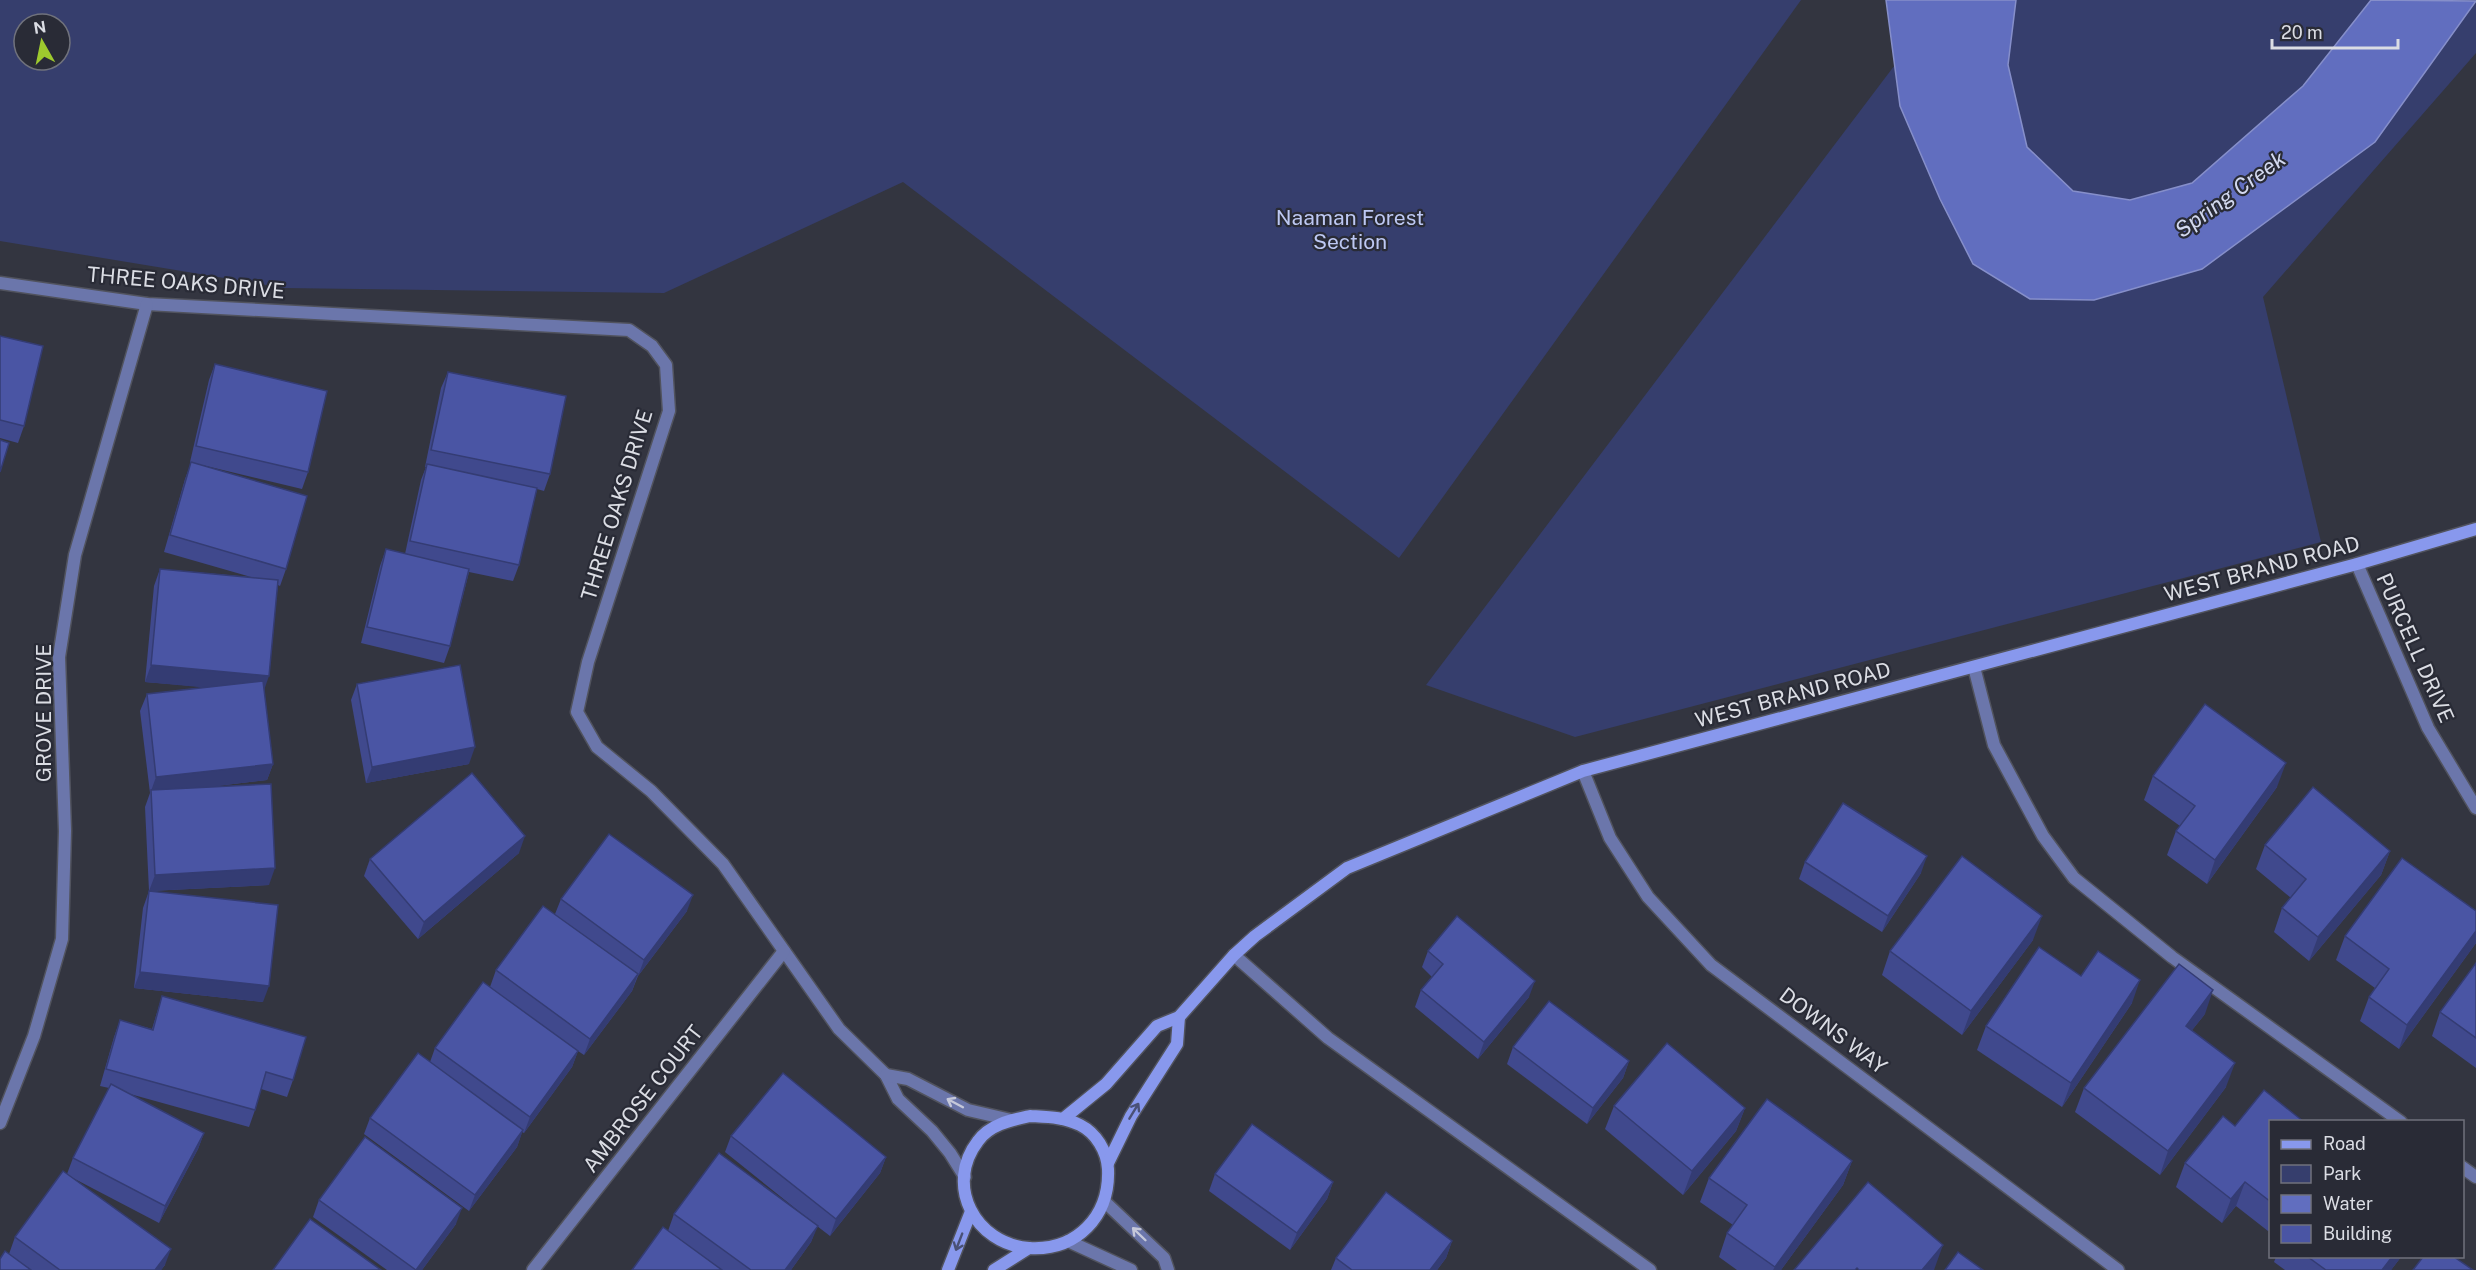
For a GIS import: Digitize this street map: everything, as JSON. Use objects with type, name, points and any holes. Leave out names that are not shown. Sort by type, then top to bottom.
[{"type":"street","name":"THREE OAKS DRIVE","points":[[0,283],[147,304],[629,330],[652,346],[666,365],[669,411],[588,662],[577,712],[597,747],[651,791],[723,864],[839,1029],[886,1075],[898,1099],[932,1131],[950,1153],[965,1177]]},
{"type":"street","name":"GROVE DRIVE","points":[[0,1123],[34,1036],[62,939],[65,831],[59,657],[75,555],[147,304]]},
{"type":"street","name":"WEST BRAND ROAD","points":[[1063,1119],[1106,1083],[1157,1026],[1179,1017],[1234,955],[1255,936],[1347,868],[1583,771],[2357,564],[2476,529]]},
{"type":"street","name":"PURCELL DRIVE","points":[[2357,564],[2428,729],[2476,808]]},
{"type":"street","points":[[1974,667],[1994,745],[2043,836],[2074,878],[2172,957],[2398,1120]]},
{"type":"street","name":"DOWNS WAY","points":[[1583,771],[1610,838],[1648,897],[1711,965],[2118,1270]]},
{"type":"street","name":"AMBROSE COURT","points":[[533,1270],[784,951]]},
{"type":"street","points":[[1234,955],[1328,1038],[1650,1270]]},
{"type":"street","points":[[1108,1163],[1131,1116],[1177,1044],[1179,1017]]},
{"type":"street","name":"THREE OAKS DRIVE","points":[[886,1075],[908,1079],[968,1110],[1011,1120]]},
{"type":"street","points":[[1030,1116],[1063,1119],[1080,1125],[1102,1146],[1108,1163],[1109,1184],[1105,1202],[1095,1220],[1068,1241],[1029,1248],[1008,1244],[993,1236],[970,1214],[965,1192],[968,1158],[978,1140],[992,1128],[1011,1120],[1030,1116]]},
{"type":"street","points":[[2464,1168],[2476,1177]]},
{"type":"street","points":[[1105,1202],[1164,1258],[1168,1270]]},
{"type":"street","points":[[948,1270],[970,1214]]},
{"type":"street","points":[[1068,1241],[1131,1270]]},
{"type":"street","points":[[994,1270],[1029,1248]]},
{"type":"green space","name":"Naaman Forest Section","points":[[0,0],[1801,0],[1399,558],[903,182],[664,293],[284,288],[0,241]]},
{"type":"green space","points":[[1944,0],[2476,0],[2476,53],[2263,297],[2321,542],[1575,737],[1426,685]]},
{"type":"water","name":"Spring Creek","points":[[1886,0],[2016,0],[2008,65],[2027,147],[2073,191],[2130,200],[2192,183],[2303,86],[2371,0],[2476,1],[2375,142],[2202,269],[2094,300],[2030,299],[1973,264],[1940,199],[1900,106]]},
{"type":"building","points":[[0,336],[43,346],[24,426],[0,420]]},
{"type":"building","points":[[215,364],[327,391],[308,472],[196,446]]},
{"type":"building","points":[[448,372],[566,396],[550,474],[431,450]]},
{"type":"building","points":[[0,440],[9,443],[0,472]]},
{"type":"building","points":[[191,462],[307,496],[286,569],[170,535]]},
{"type":"building","points":[[427,464],[537,488],[519,565],[410,541]]},
{"type":"building","points":[[386,549],[469,569],[450,646],[367,627]]},
{"type":"building","points":[[160,569],[278,580],[269,676],[151,665]]},
{"type":"building","points":[[460,665],[475,747],[372,767],[357,684]]},
{"type":"building","points":[[263,681],[273,764],[156,777],[147,694]]},
{"type":"building","points":[[2205,704],[2286,763],[2215,860],[2176,831],[2195,806],[2153,776]]},
{"type":"building","points":[[472,773],[525,836],[424,922],[370,859]]},
{"type":"building","points":[[271,784],[275,868],[155,875],[151,790]]},
{"type":"building","points":[[2313,787],[2390,851],[2318,937],[2282,908],[2306,879],[2265,845]]},
{"type":"building","points":[[1843,803],[1927,856],[1888,916],[1805,862]]},
{"type":"building","points":[[609,834],[693,895],[644,960],[561,899]]},
{"type":"building","points":[[1962,856],[2042,916],[1971,1011],[1890,951]]},
{"type":"building","points":[[2402,858],[2476,911],[2476,931],[2407,1025],[2369,997],[2389,969],[2345,936]]},
{"type":"building","points":[[149,891],[278,905],[269,986],[140,972]]},
{"type":"building","points":[[543,906],[638,974],[590,1039],[496,970]]},
{"type":"building","points":[[1457,916],[1535,981],[1484,1042],[1421,990],[1443,964],[1428,951]]},
{"type":"building","points":[[2039,947],[2081,976],[2098,951],[2140,980],[2071,1083],[1986,1026]]},
{"type":"building","points":[[2476,963],[2476,1038],[2440,1012]]},
{"type":"building","points":[[2179,964],[2213,990],[2186,1026],[2235,1063],[2168,1151],[2084,1088]]},
{"type":"building","points":[[483,982],[578,1051],[530,1117],[435,1048]]},
{"type":"building","points":[[162,996],[306,1037],[293,1080],[266,1072],[255,1110],[106,1069],[120,1020],[153,1030]]},
{"type":"building","points":[[1549,1001],[1629,1061],[1593,1108],[1513,1047]]},
{"type":"building","points":[[1667,1043],[1745,1108],[1692,1171],[1614,1106]]},
{"type":"building","points":[[418,1053],[523,1130],[475,1195],[370,1118]]},
{"type":"building","points":[[783,1073],[886,1157],[836,1219],[731,1136]]},
{"type":"building","points":[[111,1084],[204,1133],[165,1206],[73,1158]]},
{"type":"building","points":[[2264,1090],[2302,1120],[2269,1120],[2269,1200],[2245,1182],[2231,1199],[2185,1163],[2223,1116],[2235,1126]]},
{"type":"building","points":[[1767,1099],[1852,1161],[1775,1267],[1727,1233],[1747,1205],[1709,1178]]},
{"type":"building","points":[[1252,1124],[1333,1182],[1297,1233],[1215,1174]]},
{"type":"building","points":[[365,1137],[462,1208],[416,1270],[319,1200]]},
{"type":"building","points":[[719,1153],[818,1226],[785,1270],[751,1270],[674,1214]]},
{"type":"building","points":[[63,1171],[171,1249],[155,1270],[60,1270],[15,1237]]},
{"type":"building","points":[[1868,1182],[1943,1245],[1922,1270],[1859,1270],[1857,1268],[1855,1270],[1794,1270]]},
{"type":"building","points":[[1386,1192],[1452,1241],[1430,1270],[1352,1270],[1336,1258]]},
{"type":"building","points":[[310,1219],[381,1270],[273,1270]]},
{"type":"building","points":[[663,1227],[722,1270],[632,1270]]},
{"type":"building","points":[[5,1251],[31,1270],[0,1270],[0,1259]]},
{"type":"building","points":[[1958,1252],[1983,1270],[1945,1270]]},
{"type":"building","points":[[2309,1258],[2391,1258],[2382,1270],[2326,1270]]},
{"type":"building","points":[[2422,1258],[2455,1258],[2473,1270],[2413,1270]]}]
